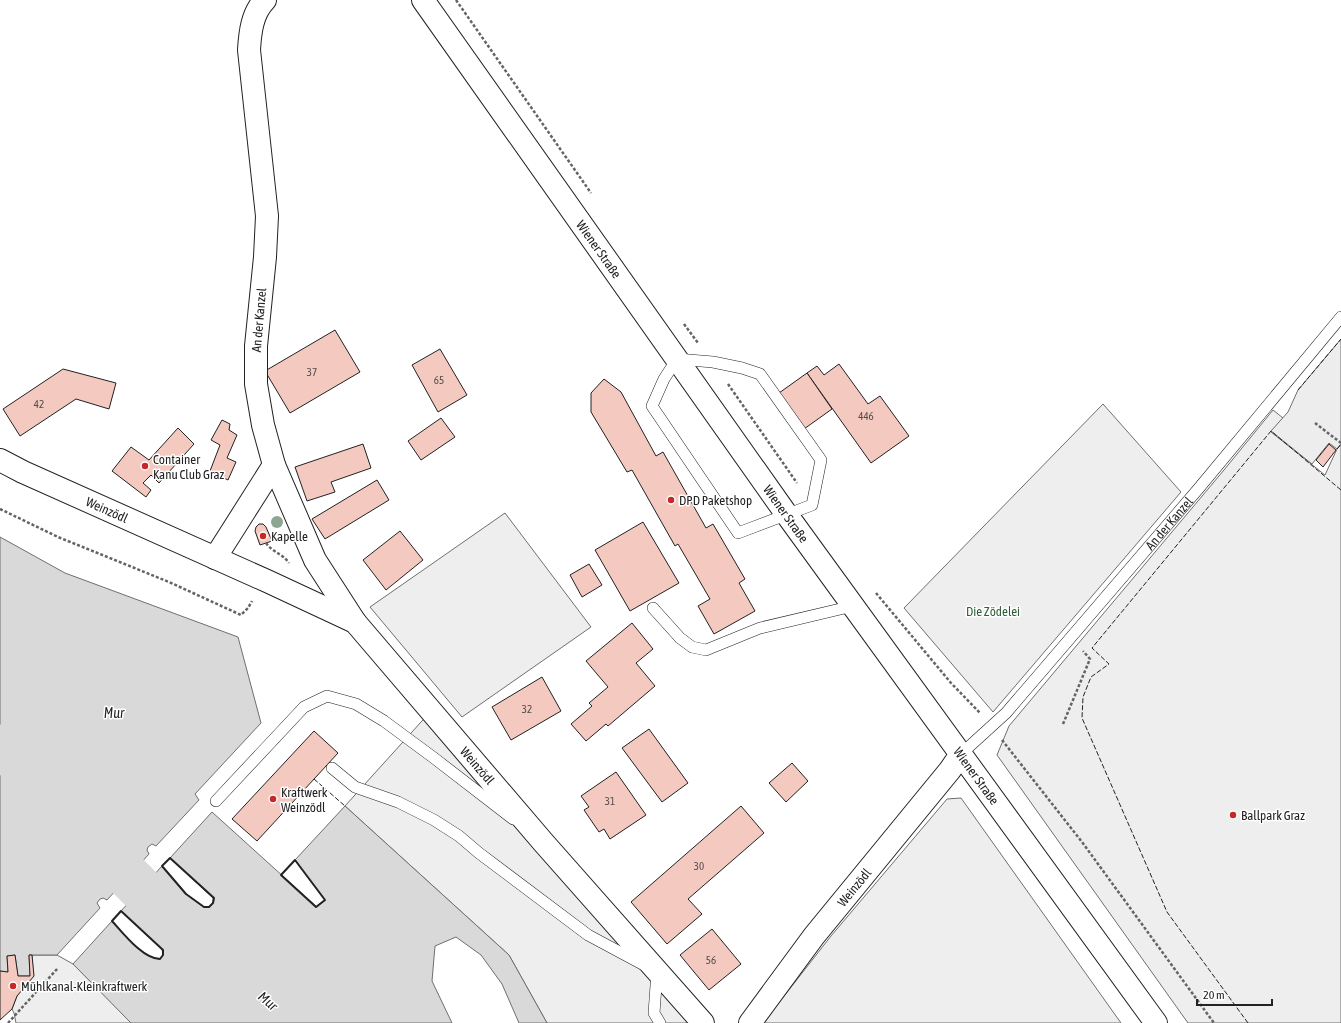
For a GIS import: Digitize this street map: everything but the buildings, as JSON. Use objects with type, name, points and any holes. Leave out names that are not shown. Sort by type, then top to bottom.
[{"type":"street","name":"An der Kanzel","points":[[265,0],[262,3],[251,26],[249,50],[267,216],[265,257],[256,346],[256,384],[263,426],[274,466],[315,560],[355,622]]},
{"type":"street","name":"Wiener Straße","points":[[423,0],[787,515],[1156,1023]]},
{"type":"street","name":"Weinzödl","points":[[0,460],[23,472],[355,622],[543,842],[657,972],[704,1023]]},
{"type":"street","points":[[215,558],[274,466]]},
{"type":"street","name":"Weinzödl","points":[[750,1023],[814,936],[950,770],[961,754]]},
{"type":"lane","name":"An der Kanzel","points":[[961,754],[991,725],[1006,713],[1199,488],[1341,317]]},
{"type":"lane","points":[[677,359],[713,362],[742,368],[760,374],[821,460],[812,505],[738,533],[652,406],[664,379],[677,359]]},
{"type":"lane","points":[[653,608],[680,638],[692,647],[706,650],[760,628],[853,606]]},
{"type":"lane","points":[[216,801],[304,707],[327,696],[356,704],[384,721],[543,842]]},
{"type":"lane","points":[[332,768],[355,787],[398,802],[434,820],[459,836],[588,935],[657,972],[654,1013],[660,1023]]},
{"type":"path","points":[[456,0],[594,197]]},
{"type":"path","points":[[679,318],[713,362],[812,505]]},
{"type":"path","points":[[1315,423],[1341,443]]},
{"type":"path","points":[[0,509],[58,537],[169,582],[241,615],[248,608]]},
{"type":"path","points":[[873,590],[951,683],[991,725],[1082,842],[1214,1023]]},
{"type":"path","points":[[1063,724],[1090,659]]},
{"type":"path","points":[[8,1023],[58,968]]},
{"type":"green space","name":"Die Zödelei","points":[[1103,404],[1181,492],[993,712],[904,608]]},
{"type":"green space","points":[[1273,410],[1283,418],[1271,432],[1325,475],[1337,449],[1341,444],[1341,1023],[1188,1023],[997,755],[1009,726]]},
{"type":"green space","points":[[505,513],[591,627],[462,717],[370,607]]},
{"type":"green space","points":[[431,711],[703,1023],[547,1023],[509,955],[345,806]]},
{"type":"green space","points":[[961,798],[1121,1023],[763,1023],[831,936],[947,799]]},
{"type":"green space","points":[[32,955],[57,955],[73,964],[132,1023],[16,1023],[12,1009],[17,996],[33,973]]},
{"type":"shaded area","points":[[1341,339],[1341,444],[1337,449],[1329,443],[1312,464],[1271,431],[1288,412],[1298,390]]},
{"type":"water","name":"Mur","points":[[0,537],[65,573],[238,637],[261,723],[195,794],[199,800],[156,846],[152,844],[148,847],[147,850],[149,854],[107,900],[103,898],[100,899],[97,903],[100,908],[57,955],[29,955],[30,976],[18,976],[15,955],[7,956],[8,972],[0,971]]},
{"type":"water","name":"Mur","points":[[345,806],[509,955],[547,1023],[519,1023],[502,984],[481,955],[456,937],[435,946],[432,981],[452,1023],[131,1023],[73,964],[112,921],[140,950],[147,955],[160,959],[163,955],[162,949],[121,911],[162,866],[186,894],[204,907],[209,907],[213,903],[213,898],[170,858],[212,812],[317,907],[325,900],[295,860]]},
{"type":"waterway","name":"Mur","points":[[0,747],[30,769],[129,877],[188,930]]},
{"type":"fence","points":[[1298,390],[1341,339]]},
{"type":"fence","points":[[1248,1023],[1167,912],[1082,718],[1083,697],[1091,677],[1109,664],[1092,648],[1271,431],[1341,490]]},
{"type":"fence","points":[[1337,449],[1341,444]]},
{"type":"fence","points":[[314,779],[345,806]]},
{"type":"wall","points":[[170,858],[214,898],[213,903],[209,907],[204,907],[186,894],[162,866],[170,858]]},
{"type":"wall","points":[[295,860],[325,900],[316,907],[281,875],[295,860]]},
{"type":"wall","points":[[121,911],[163,950],[163,955],[160,959],[147,955],[140,950],[112,921],[121,911]]},
{"type":"place","name":"Container Kanu Club Graz","points":[[145,466]]},
{"type":"place","name":"DPD Paketshop","points":[[671,500]]},
{"type":"place","name":"Kapelle","points":[[263,536]]},
{"type":"place","name":"Kraftwerk Weinzödl","points":[[273,799]]},
{"type":"place","name":"Ballpark Graz","points":[[1233,815]]},
{"type":"place","name":"Mühlkanal-Kleinkraftwerk","points":[[13,986]]}]
